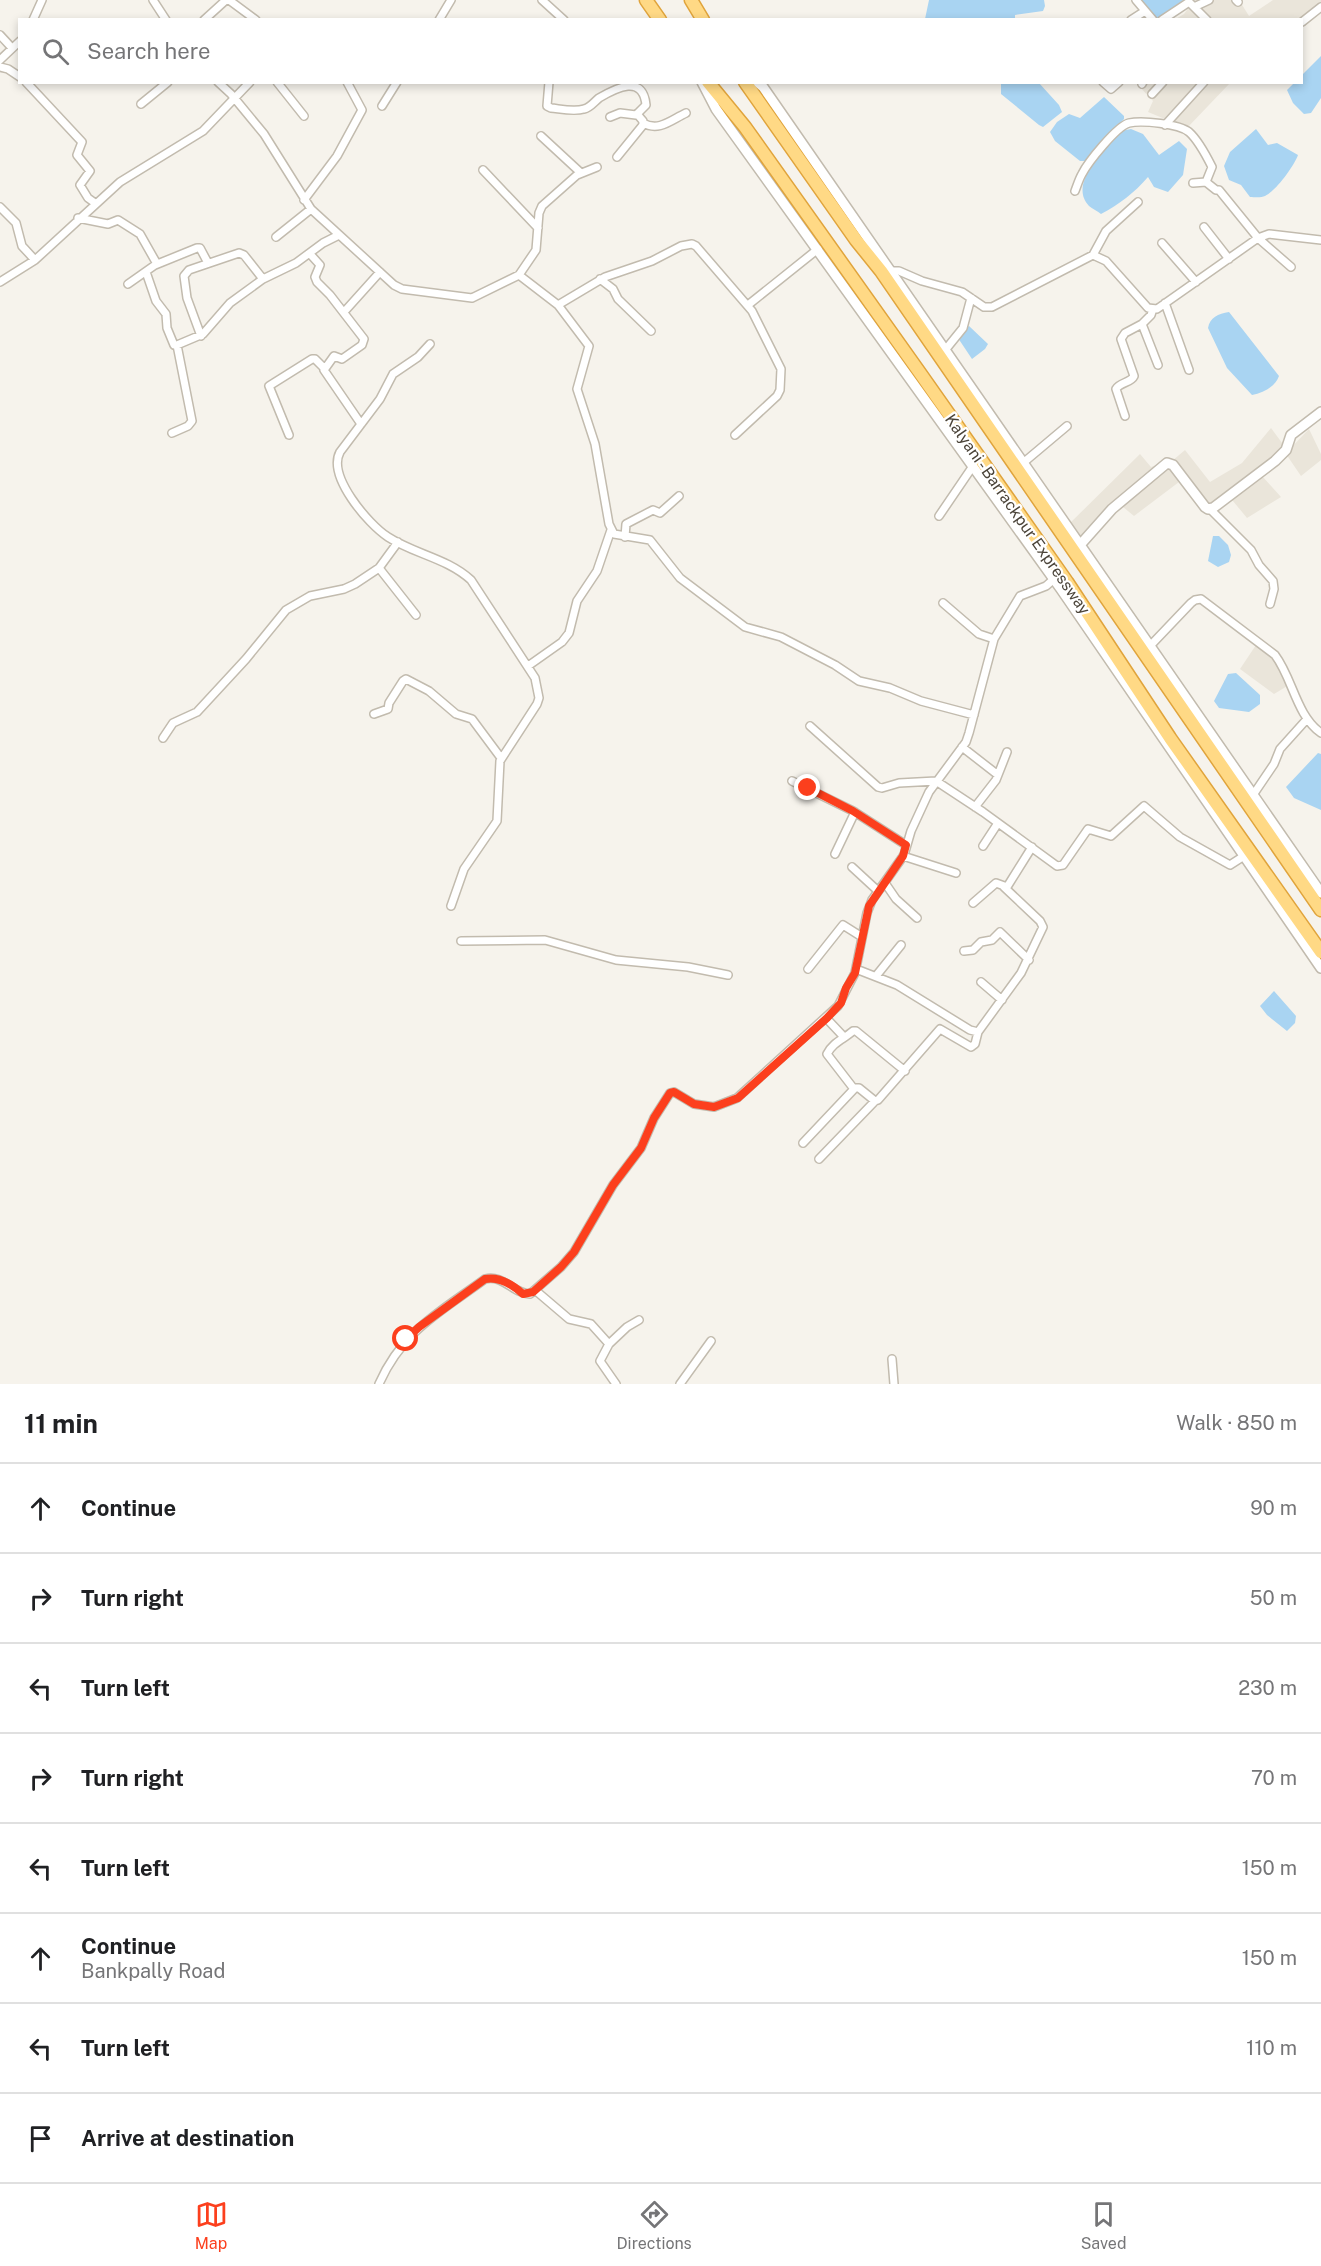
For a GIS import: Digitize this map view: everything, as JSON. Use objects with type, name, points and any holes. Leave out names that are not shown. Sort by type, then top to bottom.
[{"type":"highway","points":[[646,0],[659,18]]},
{"type":"highway","points":[[691,0],[702,18]]},
{"type":"highway","name":"Kalyani - Barrackpur Expressway","points":[[710,84],[745,127],[920,373],[1067,582],[1170,738],[1321,952]]},
{"type":"highway","name":"Kalyani - Barrackpur Expressway","points":[[746,84],[880,271],[1321,910]]},
{"type":"street","points":[[34,18],[42,0]]},
{"type":"street","points":[[153,0],[165,18]]},
{"type":"street","points":[[206,18],[227,0],[253,18]]},
{"type":"street","points":[[440,18],[451,0]]},
{"type":"street","points":[[542,0],[562,18]]},
{"type":"street","points":[[1136,0],[1151,18]]},
{"type":"street","points":[[1194,7],[1209,0]]},
{"type":"street","points":[[1165,18],[1189,2],[1205,18]]},
{"type":"street","points":[[1303,21],[1321,7]]},
{"type":"street","points":[[1134,18],[1145,11]]},
{"type":"street","points":[[0,35],[12,48]]},
{"type":"street","points":[[0,60],[18,43]]},
{"type":"street","points":[[0,67],[18,76]]},
{"type":"street","points":[[29,84],[82,142],[77,155],[90,171],[80,185],[88,198],[95,203]]},
{"type":"street","points":[[141,104],[166,84]]},
{"type":"street","points":[[220,84],[271,143],[310,209],[394,285],[402,289],[465,298],[476,297],[519,275],[536,249],[539,213],[542,206],[581,173],[597,167]]},
{"type":"street","points":[[0,282],[34,260],[78,218],[126,178],[203,131],[248,84]]},
{"type":"street","points":[[279,84],[304,116]]},
{"type":"street","points":[[304,200],[334,162],[363,110],[348,84]]},
{"type":"street","points":[[382,106],[396,84]]},
{"type":"street","points":[[549,84],[547,105],[551,108],[583,109],[626,85],[640,85],[646,102],[644,108],[633,116],[620,113],[610,117]]},
{"type":"street","points":[[703,84],[716,109],[1054,579],[1321,968]]},
{"type":"street","points":[[759,84],[1321,893]]},
{"type":"street","points":[[1106,84],[1112,89],[1117,84]]},
{"type":"street","points":[[1152,94],[1161,84]]},
{"type":"street","points":[[1165,125],[1202,84]]},
{"type":"street","points":[[637,114],[643,123],[657,127],[686,113]]},
{"type":"street","points":[[617,157],[643,123]]},
{"type":"street","points":[[1075,191],[1083,172],[1115,132],[1128,123],[1157,123],[1189,132],[1212,167],[1206,182]]},
{"type":"street","points":[[541,136],[581,173]]},
{"type":"street","points":[[483,170],[538,228]]},
{"type":"street","points":[[1193,183],[1206,182],[1216,190],[1219,189],[1258,238],[1291,267]]},
{"type":"street","points":[[890,271],[899,271],[922,281],[962,292],[984,307],[992,308],[1093,255],[1106,231],[1138,202]]},
{"type":"street","points":[[0,207],[16,223],[22,246],[34,260]]},
{"type":"street","points":[[276,237],[310,209]]},
{"type":"street","points":[[78,218],[108,224],[118,220],[140,234],[157,264]]},
{"type":"street","points":[[1204,227],[1229,259]]},
{"type":"street","points":[[1093,255],[1106,261],[1148,308],[1153,309],[1258,238],[1269,234],[1321,240]]},
{"type":"street","points":[[146,272],[156,301],[166,314],[171,342],[177,345],[201,336],[230,303],[263,279],[293,265],[323,243],[339,235]]},
{"type":"street","points":[[1162,243],[1196,282]]},
{"type":"street","points":[[558,305],[600,279],[652,261],[678,247],[692,244],[699,248],[748,305],[779,363],[780,390],[772,401],[735,435]]},
{"type":"street","points":[[128,284],[157,264],[198,248],[208,263]]},
{"type":"street","points":[[748,305],[818,249]]},
{"type":"street","points":[[201,336],[187,298],[184,276],[189,270],[242,253],[263,279]]},
{"type":"street","points":[[310,254],[320,265],[315,277],[317,282],[364,339],[364,343],[342,359],[334,356],[324,368]]},
{"type":"street","points":[[344,312],[380,272]]},
{"type":"street","points":[[519,275],[558,305],[589,346],[577,389],[595,444],[610,530],[597,571],[577,601],[569,633],[562,642],[528,666]]},
{"type":"street","points":[[600,279],[613,289],[619,300],[651,331]]},
{"type":"street","points":[[946,350],[963,328],[971,298]]},
{"type":"street","points":[[1165,303],[1189,370]]},
{"type":"street","points":[[1125,416],[1117,388],[1134,376],[1121,339],[1125,333],[1142,324],[1151,315],[1153,309]]},
{"type":"street","points":[[1142,324],[1158,365]]},
{"type":"street","points":[[430,344],[418,357],[393,374],[380,399],[338,455],[341,479],[345,488],[368,519],[384,535],[438,559],[471,580],[537,683],[538,701],[501,758],[498,772],[497,821],[464,869],[451,906]]},
{"type":"street","points":[[172,433],[188,426],[192,421],[177,345]]},
{"type":"street","points":[[288,435],[269,386],[312,359],[324,368],[324,372],[361,424]]},
{"type":"street","points":[[1210,509],[1275,461],[1286,450],[1291,435],[1321,412]]},
{"type":"street","points":[[1023,463],[1067,426]]},
{"type":"street","points":[[1080,545],[1112,509],[1167,463],[1173,465],[1205,507],[1210,509],[1251,550],[1259,565],[1273,581],[1274,589],[1270,604]]},
{"type":"street","points":[[939,516],[973,466]]},
{"type":"street","points":[[625,537],[626,524],[653,510],[660,513],[679,496]]},
{"type":"street","points":[[610,530],[617,536],[650,540],[680,578],[745,627],[781,637],[828,661],[859,681],[890,688],[926,703],[974,715]]},
{"type":"street","points":[[164,738],[173,723],[197,712],[246,659],[286,610],[310,596],[348,587],[380,568],[398,542]]},
{"type":"street","points":[[380,568],[416,615]]},
{"type":"street","points":[[379,1384],[387,1366],[412,1333],[485,1279],[492,1278],[511,1285],[523,1294],[530,1294],[561,1267],[574,1252],[613,1185],[641,1148],[654,1118],[670,1093],[674,1092],[694,1104],[714,1107],[738,1098],[841,1003],[856,969],[869,906],[903,856],[920,808],[969,733],[994,639],[1020,596],[1046,586],[1054,579]]},
{"type":"street","points":[[1150,646],[1191,603],[1201,599],[1275,655],[1284,668],[1307,719],[1321,733]]},
{"type":"street","points":[[943,603],[982,635],[994,639]]},
{"type":"street","points":[[374,714],[388,709],[389,703],[406,679],[429,691],[456,714],[472,719],[501,758]]},
{"type":"street","points":[[1253,795],[1275,762],[1280,749],[1307,719]]},
{"type":"street","points":[[810,726],[880,788],[899,783],[936,781],[1057,866],[1061,866],[1088,829],[1111,836],[1144,806],[1180,837],[1230,865],[1244,856]]},
{"type":"street","points":[[962,747],[998,775]]},
{"type":"street","points":[[975,807],[998,775],[1007,752]]},
{"type":"street","points":[[792,781],[855,812],[906,845]]},
{"type":"street","points":[[836,854],[855,812]]},
{"type":"street","points":[[983,846],[998,823]]},
{"type":"street","points":[[1004,887],[1032,847]]},
{"type":"street","points":[[903,856],[956,873]]},
{"type":"street","points":[[852,867],[878,891]]},
{"type":"street","points":[[885,883],[896,899],[917,918]]},
{"type":"street","points":[[819,1159],[905,1071],[940,1029],[969,1047],[1022,973],[1042,931],[1042,924],[1004,887],[996,883],[973,903]]},
{"type":"street","points":[[808,969],[843,926],[862,937]]},
{"type":"street","points":[[964,951],[974,950],[981,942],[992,940],[1000,933],[1029,960]]},
{"type":"street","points":[[461,941],[545,940],[616,960],[688,967],[728,975]]},
{"type":"street","points":[[876,976],[901,945]]},
{"type":"street","points":[[856,969],[897,985],[970,1030],[976,1038]]},
{"type":"street","points":[[981,982],[1002,1000]]},
{"type":"street","points":[[827,1018],[844,1036]]},
{"type":"street","points":[[854,1089],[827,1054],[844,1036],[856,1031],[905,1071]]},
{"type":"street","points":[[803,1143],[854,1089],[859,1088],[875,1101]]},
{"type":"street","points":[[536,1290],[569,1319],[591,1324],[609,1344]]},
{"type":"street","points":[[616,1384],[600,1361],[609,1344],[627,1327],[639,1320]]},
{"type":"street","points":[[680,1384],[711,1341]]},
{"type":"street","points":[[892,1359],[894,1384]]},
{"type":"shaded area","points":[[1194,0],[1239,0],[1249,16],[1273,0],[1321,0],[1321,4],[1303,19],[1177,18],[1184,14]]},
{"type":"shaded area","points":[[1137,84],[1229,84],[1187,128],[1148,112],[1153,101]]},
{"type":"shaded area","points":[[1271,428],[1288,451],[1309,429],[1321,454],[1321,460],[1301,476],[1286,454],[1262,476],[1281,497],[1247,518],[1228,495],[1209,509],[1172,461],[1185,450],[1210,482],[1242,463]]},
{"type":"shaded area","points":[[1140,454],[1151,467],[1167,461],[1179,482],[1134,516],[1117,502],[1077,546],[1064,529]]},
{"type":"shaded area","points":[[1256,645],[1273,657],[1289,685],[1274,694],[1240,669]]},
{"type":"water","points":[[929,0],[1044,0],[1045,6],[1043,11],[1015,15],[1015,18],[925,18]]},
{"type":"water","points":[[1142,0],[1183,0],[1171,14],[1162,18],[1152,18],[1143,7]]},
{"type":"water","points":[[1321,56],[1321,98],[1311,113],[1304,114],[1293,103],[1287,90],[1293,84],[1303,84],[1303,74]]},
{"type":"water","points":[[1001,84],[1040,84],[1059,105],[1062,112],[1043,127],[1001,94]]},
{"type":"water","points":[[1104,97],[1124,116],[1124,119],[1086,161],[1080,161],[1055,141],[1050,132],[1057,122],[1069,114],[1080,118]]},
{"type":"water","points":[[1131,129],[1143,134],[1159,155],[1179,141],[1187,149],[1183,175],[1168,192],[1154,187],[1148,177],[1126,198],[1101,214],[1089,206],[1083,197],[1086,177],[1099,156],[1121,131]]},
{"type":"water","points":[[1256,129],[1268,145],[1277,143],[1298,155],[1289,171],[1269,193],[1265,196],[1250,197],[1241,185],[1229,180],[1224,166],[1230,152]]},
{"type":"water","points":[[1229,312],[1279,376],[1272,386],[1260,393],[1252,395],[1227,368],[1208,328],[1215,317]]},
{"type":"water","points":[[969,326],[988,344],[972,359],[956,335]]},
{"type":"water","points":[[1213,536],[1219,536],[1228,545],[1231,555],[1229,562],[1218,567],[1208,561]]},
{"type":"water","points":[[1236,673],[1260,695],[1260,704],[1249,712],[1219,708],[1214,701],[1228,674]]},
{"type":"water","points":[[1318,753],[1321,754],[1321,810],[1294,798],[1286,787]]},
{"type":"water","points":[[1274,991],[1296,1016],[1295,1023],[1287,1031],[1267,1015],[1260,1006]]},
{"type":"route","points":[[406,1339],[485,1279],[492,1278],[511,1285],[523,1294],[533,1292],[574,1252],[613,1185],[641,1148],[654,1118],[670,1093],[674,1092],[694,1104],[714,1107],[738,1098],[841,1003],[846,988],[855,973],[869,906],[904,855],[906,845],[853,811],[808,788]]}]
